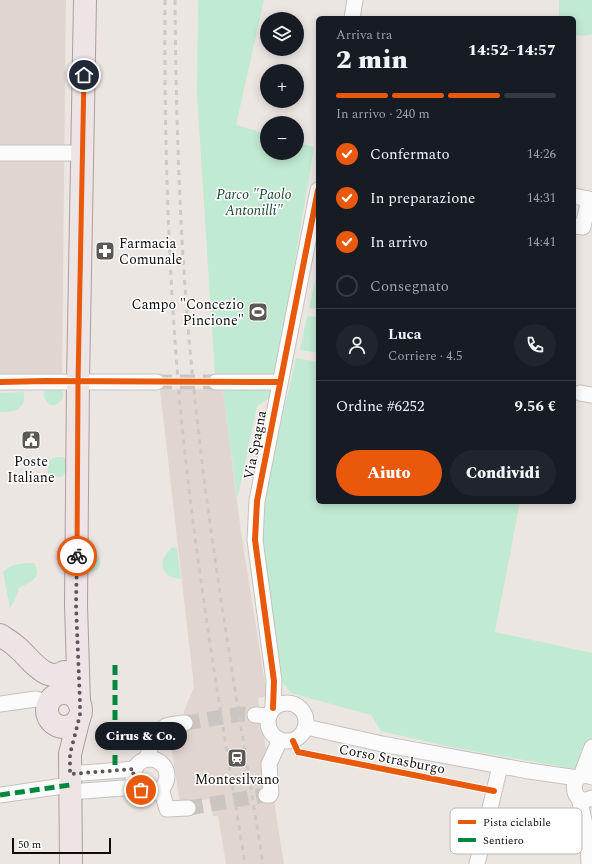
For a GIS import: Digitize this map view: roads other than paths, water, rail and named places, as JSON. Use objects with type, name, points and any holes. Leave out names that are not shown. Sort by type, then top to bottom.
[{"type":"main road","points":[[62,705],[78,646],[76,605],[78,382],[85,0]]},
{"type":"main road","points":[[0,635],[18,647],[49,675],[56,676],[64,672]]},
{"type":"main road","points":[[71,864],[70,776],[62,705],[64,672],[78,646]]},
{"type":"main road","points":[[0,652],[62,705]]},
{"type":"main road","points":[[34,663],[37,674],[62,705]]},
{"type":"street","points":[[352,16],[356,0]]},
{"type":"street","points":[[0,153],[83,153]]},
{"type":"street","points":[[576,196],[591,199],[583,227],[576,226]]},
{"type":"street","name":"Via Spagna","points":[[270,710],[280,696],[274,681],[255,540],[257,501],[316,206]]},
{"type":"street","points":[[0,382],[157,382]]},
{"type":"street","points":[[216,382],[280,382]]},
{"type":"street","points":[[0,704],[36,699],[62,705]]},
{"type":"street","points":[[292,703],[300,708],[306,722],[304,732],[297,739],[286,742],[280,740],[271,733],[268,721],[270,710],[292,703]]},
{"type":"street","name":"Corso Strasburgo","points":[[306,722],[374,734],[382,744],[529,771],[584,788]]},
{"type":"street","points":[[147,759],[151,744],[163,729],[167,726],[185,723]]},
{"type":"street","points":[[266,795],[270,795],[271,793],[269,764],[280,740]]},
{"type":"street","points":[[589,864],[584,788],[592,747]]},
{"type":"street","points":[[70,776],[137,787],[146,792],[156,792],[161,789],[166,782],[167,777],[165,767],[157,760],[147,759],[140,762],[134,769],[133,778],[137,787]]},
{"type":"street","points":[[490,808],[500,766]]},
{"type":"street","points":[[0,795],[70,776],[134,769]]},
{"type":"street","points":[[161,789],[168,809],[188,808]]},
{"type":"street","points":[[477,864],[479,854]]},
{"type":"tunnel","points":[[157,382],[216,382]]},
{"type":"tunnel","points":[[185,723],[241,714],[255,715]]},
{"type":"tunnel","points":[[188,808],[266,795]]},
{"type":"railway","points":[[165,0],[165,98],[168,196],[172,295],[179,393],[199,570],[245,864]]},
{"type":"railway","points":[[175,0],[179,186],[184,278],[192,371],[206,495],[233,679],[263,864]]},
{"type":"place","name":"Farmacia Comunale","points":[[105,251]]},
{"type":"place","name":"Campo \"Concezio Pincione\"","points":[[258,312]]},
{"type":"place","name":"Poste Italiane","points":[[31,440]]},
{"type":"place","name":"Montesilvano","points":[[237,758]]},
{"type":"place","name":"Cirus & Co.","points":[[141,790]]},
{"type":"park label","name":"Parco \"Paolo Antonilli\"","points":[[254,202]]}]
